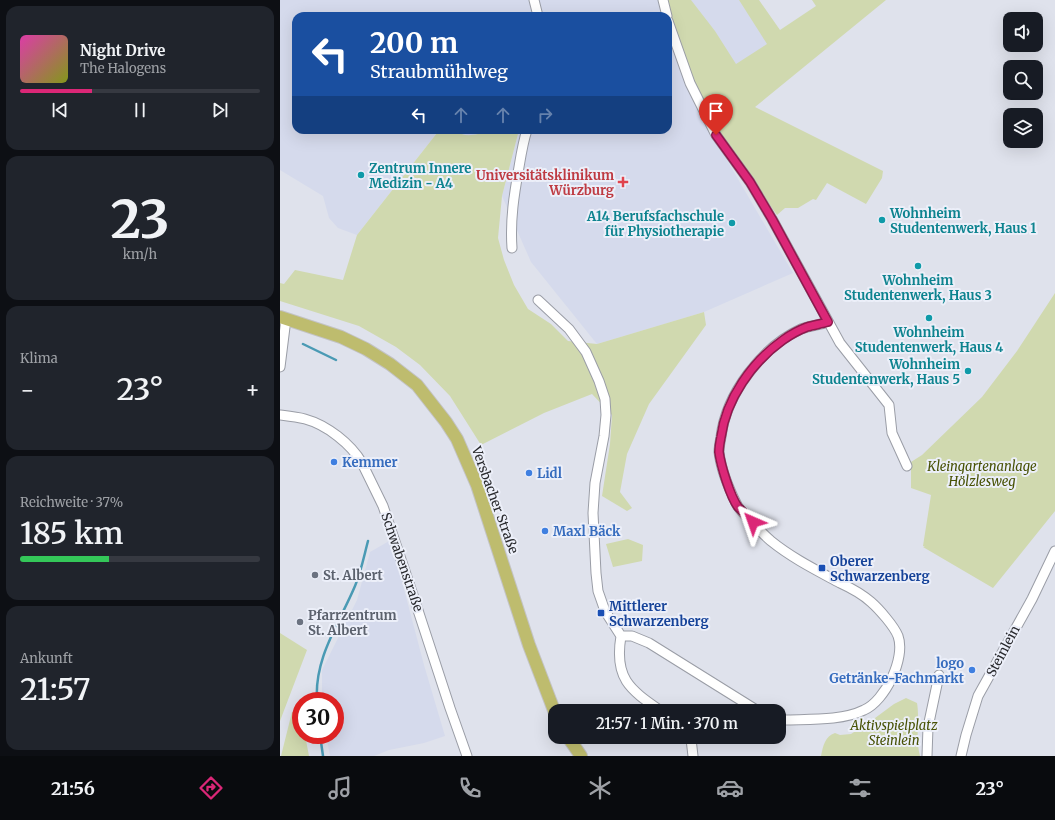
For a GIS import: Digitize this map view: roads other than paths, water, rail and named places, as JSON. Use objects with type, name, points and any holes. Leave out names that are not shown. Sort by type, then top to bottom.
[{"type":"main road","name":"Versbacher Straße","points":[[283,318],[340,337],[366,349],[390,364],[417,385],[446,422],[457,439],[477,484],[529,645],[552,704]]},
{"type":"main road","points":[[573,744],[581,756]]},
{"type":"street","points":[[534,0],[537,12]]},
{"type":"street","points":[[663,0],[666,12]]},
{"type":"street","points":[[672,32],[690,83],[716,135],[750,182],[840,343],[889,406],[892,433],[907,466]]},
{"type":"street","points":[[512,248],[511,227],[515,187],[526,134]]},
{"type":"street","points":[[538,300],[569,329],[586,352],[605,399],[606,415],[604,436],[595,483],[593,512],[598,591],[605,611],[621,636],[621,672],[632,690],[651,704]]},
{"type":"street","points":[[280,367],[283,318]]},
{"type":"street","points":[[786,720],[836,717],[865,710],[876,701],[886,688],[894,672],[899,656],[899,640],[893,627],[872,603],[860,594],[782,550],[769,540],[738,506],[725,476],[719,451],[722,428],[732,399],[764,355],[783,340],[801,329],[828,322]]},
{"type":"street","name":"Schwabenstraße","points":[[280,415],[306,420],[321,426],[346,444],[359,457],[383,506],[467,756]]},
{"type":"street","name":"Steinlein","points":[[961,756],[978,696],[1032,599],[1055,551]]},
{"type":"street","points":[[621,636],[632,636],[650,643],[747,704]]},
{"type":"street","points":[[927,756],[928,727],[938,675]]},
{"type":"street","points":[[692,744],[693,756]]},
{"type":"waterway","points":[[303,344],[336,360]]},
{"type":"waterway","points":[[317,692],[319,670],[323,656],[357,581],[368,541]]},
{"type":"waterway","points":[[321,744],[323,756]]},
{"type":"place","name":"Zentrum Innere Medizin - A4","points":[[361,175]]},
{"type":"place","name":"Universitätsklinikum Würzburg","points":[[623,182]]},
{"type":"place","name":"Wohnheim Studentenwerk, Haus 1","points":[[882,220]]},
{"type":"place","name":"A14 Berufsfachschule für Physiotherapie","points":[[732,223]]},
{"type":"place","name":"Wohnheim Studentenwerk, Haus 3","points":[[918,266]]},
{"type":"place","name":"Wohnheim Studentenwerk, Haus 4","points":[[929,318]]},
{"type":"place","name":"Wohnheim Studentenwerk, Haus 5","points":[[968,371]]},
{"type":"place","name":"Kemmer","points":[[334,462]]},
{"type":"place","name":"Lidl","points":[[529,473]]},
{"type":"place","name":"Maxl Bäck","points":[[545,531]]},
{"type":"place","name":"Oberer Schwarzenberg","points":[[822,568]]},
{"type":"place","name":"St. Albert","points":[[315,575]]},
{"type":"place","name":"Mittlerer Schwarzenberg","points":[[601,613]]},
{"type":"place","name":"Pfarrzentrum St. Albert","points":[[300,622]]},
{"type":"place","name":"logo Getränke-Fachmarkt","points":[[972,670]]},
{"type":"park label","name":"Kleingartenanlage Hölzlesweg","points":[[982,474]]},
{"type":"park label","name":"Aktivspielplatz Steinlein","points":[[894,732]]}]
